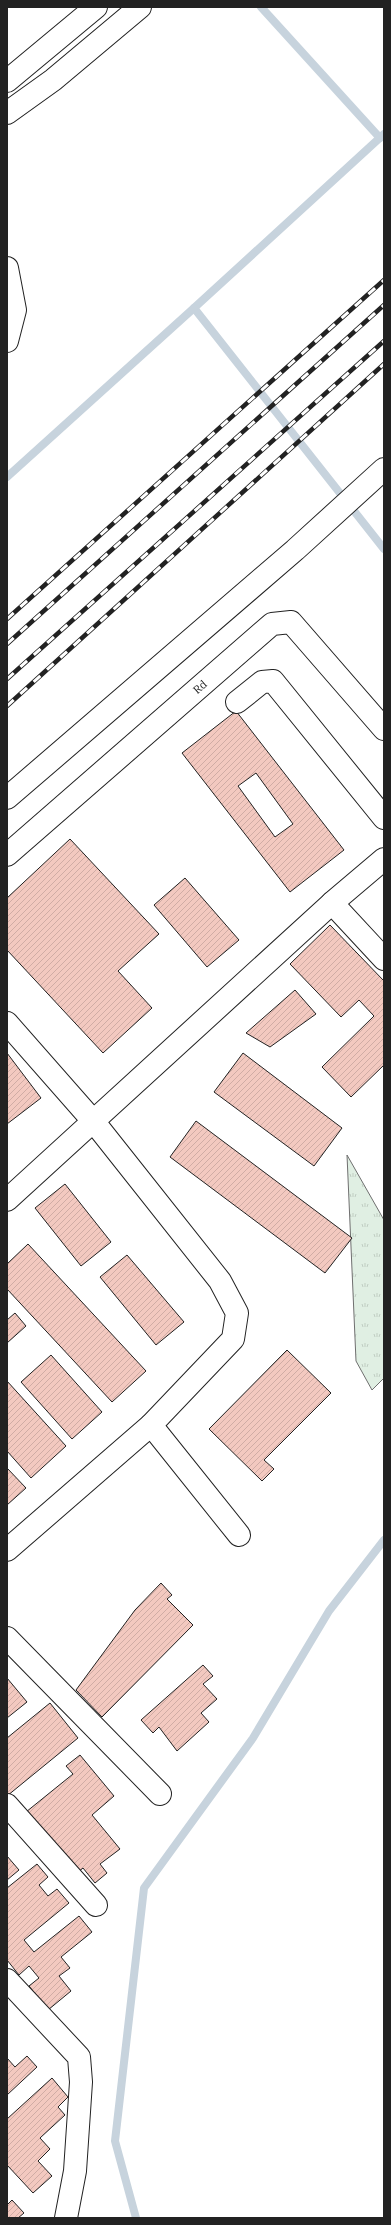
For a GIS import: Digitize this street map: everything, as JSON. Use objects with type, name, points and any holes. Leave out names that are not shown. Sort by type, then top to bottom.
[{"type":"street","points":[[7,81],[96,7]]},
{"type":"street","points":[[7,113],[53,80],[140,7]]},
{"type":"street","points":[[7,268],[15,310],[7,342]]},
{"type":"street","points":[[7,798],[295,550],[384,469]]},
{"type":"street","name":"Rd","points":[[7,855],[272,624],[291,622],[384,729]]},
{"type":"street","points":[[237,702],[262,682],[273,681],[384,818]]},
{"type":"street","points":[[7,1200],[332,903],[384,859]]},
{"type":"street","points":[[332,903],[384,959]]},
{"type":"street","points":[[7,1023],[94,1122],[220,1281],[237,1313],[233,1340],[151,1425],[7,1550]]},
{"type":"street","points":[[151,1425],[239,1535]]},
{"type":"street","points":[[7,1638],[160,1794]]},
{"type":"street","points":[[7,1805],[96,1905]]},
{"type":"street","points":[[7,1980],[79,2057],[81,2082],[75,2171],[66,2218]]},
{"type":"green space","points":[[347,1155],[384,1220],[384,1378],[372,1390],[356,1361]]},
{"type":"building","points":[[236,711],[344,850],[290,892],[182,753]],"holes":[[[256,773],[293,824],[275,837],[238,786]]]},
{"type":"building","points":[[70,839],[159,934],[118,971],[152,1008],[103,1053],[7,950],[7,898]]},
{"type":"building","points":[[185,878],[239,940],[207,967],[154,905]]},
{"type":"building","points":[[330,925],[384,981],[384,1065],[351,1097],[322,1067],[374,1016],[359,1000],[341,1017],[290,964]]},
{"type":"building","points":[[295,990],[316,1014],[270,1047],[246,1033]]},
{"type":"building","points":[[7,1053],[41,1098],[7,1124]]},
{"type":"building","points":[[243,1053],[342,1128],[314,1166],[214,1092]]},
{"type":"building","points":[[196,1121],[352,1238],[325,1273],[170,1157]]},
{"type":"building","points":[[65,1184],[111,1242],[81,1266],[35,1208]]},
{"type":"building","points":[[28,1244],[146,1371],[112,1402],[7,1289],[7,1264]]},
{"type":"building","points":[[127,1255],[184,1322],[156,1345],[100,1277]]},
{"type":"building","points":[[15,1313],[26,1326],[7,1343],[7,1320]]},
{"type":"building","points":[[287,1350],[331,1393],[264,1460],[274,1469],[262,1481],[209,1429]]},
{"type":"building","points":[[51,1355],[102,1412],[72,1439],[21,1382]]},
{"type":"building","points":[[7,1381],[66,1446],[31,1478],[7,1451]]},
{"type":"building","points":[[7,1468],[26,1488],[7,1505]]},
{"type":"building","points":[[161,1583],[172,1595],[167,1599],[193,1625],[102,1717],[76,1690],[135,1610]]},
{"type":"building","points":[[203,1665],[213,1676],[203,1684],[217,1699],[201,1713],[209,1722],[177,1751],[159,1727],[153,1733],[141,1720]]},
{"type":"building","points":[[7,1678],[27,1702],[7,1718]]},
{"type":"building","points":[[50,1703],[78,1738],[7,1796],[7,1738]]},
{"type":"building","points":[[80,1755],[114,1796],[92,1815],[120,1849],[100,1864],[107,1873],[95,1883],[83,1868],[77,1873],[26,1812],[73,1774],[66,1766]]},
{"type":"building","points":[[7,1856],[19,1870],[7,1880]]},
{"type":"building","points":[[37,1864],[48,1877],[39,1885],[48,1896],[57,1889],[69,1903],[24,1940],[34,1952],[79,1916],[92,1932],[61,1957],[70,1968],[59,1976],[71,1991],[48,2010],[29,1986],[39,1978],[29,1966],[19,1975],[7,1960],[7,1888]]},
{"type":"building","points":[[27,2056],[37,2067],[7,2095],[7,2058],[15,2067]]},
{"type":"building","points":[[52,2078],[68,2097],[58,2107],[65,2115],[40,2138],[50,2149],[38,2161],[52,2176],[33,2193],[7,2165],[7,2119]]},
{"type":"building","points":[[12,2200],[24,2213],[18,2218],[7,2218],[7,2205]]},
{"type":"waterway","points":[[261,7],[380,138]]},
{"type":"waterway","points":[[384,134],[194,308],[384,549]]},
{"type":"waterway","points":[[7,477],[194,308]]},
{"type":"waterway","points":[[136,2218],[115,2141],[144,1888],[253,1738],[329,1611],[384,1540]]},
{"type":"railway","points":[[7,619],[384,280]]},
{"type":"railway","points":[[7,644],[384,305]]},
{"type":"railway","points":[[7,679],[384,341]]},
{"type":"railway","points":[[7,706],[384,364]]}]
